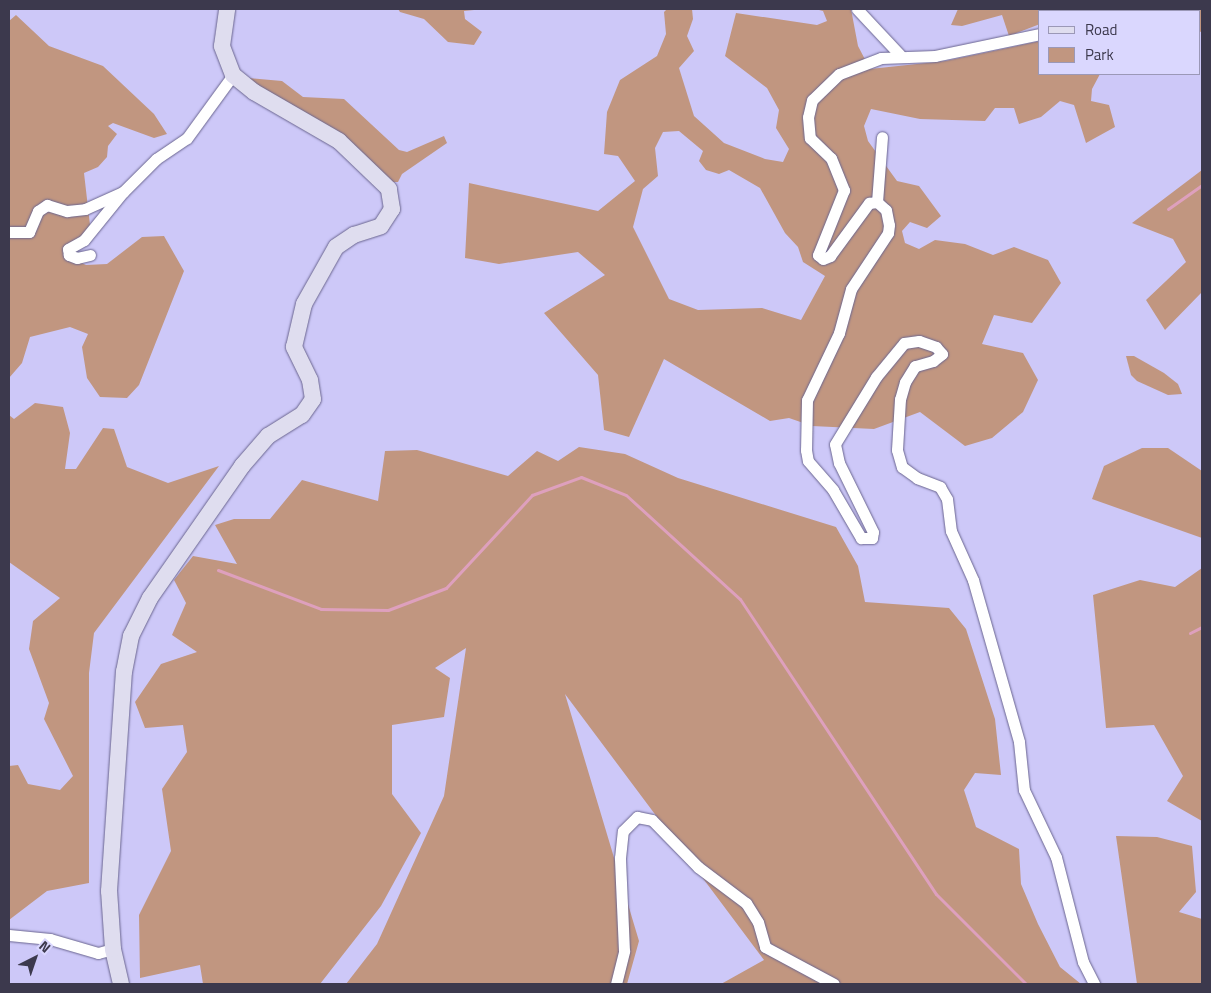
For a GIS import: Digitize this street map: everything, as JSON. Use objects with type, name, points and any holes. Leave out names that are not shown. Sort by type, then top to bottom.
[{"type":"main road","points":[[121,984],[113,948],[109,881],[124,672],[131,636],[150,598],[242,466],[268,436],[302,415],[313,399],[310,380],[294,347],[304,304],[336,247],[354,235],[381,226],[392,209],[388,189],[339,141],[254,92],[233,75],[222,46],[227,9]]},
{"type":"street","points":[[857,9],[901,56]]},
{"type":"street","points":[[1038,34],[934,56],[901,56],[865,62],[839,74],[812,100],[808,117],[810,138],[831,158],[844,190],[818,255],[823,259],[830,256],[857,216],[869,203],[877,202],[886,210],[888,234],[852,288],[839,333],[807,400],[804,422],[808,461],[833,490],[861,538],[872,538],[873,532],[839,463],[835,444],[876,377],[904,343],[919,341],[936,346],[942,354],[933,361],[915,366],[905,382],[900,399],[897,450],[902,467],[917,478],[940,487],[947,499],[951,531],[973,580],[1019,742],[1024,790],[1056,857],[1083,962],[1094,984]]},
{"type":"street","points":[[90,255],[76,258],[70,254],[68,249],[84,240],[122,192],[156,159],[187,138],[233,75]]},
{"type":"street","points":[[877,202],[882,137]]},
{"type":"street","points":[[9,232],[29,232],[38,211],[48,205],[67,211],[85,208],[122,192]]},
{"type":"street","points":[[616,984],[624,951],[620,858],[622,831],[636,817],[652,820],[698,867],[746,903],[758,922],[765,947],[834,984]]},
{"type":"street","points":[[9,935],[50,939],[98,953],[113,948]]},
{"type":"green space","points":[[398,9],[484,9],[464,11],[465,19],[482,32],[474,45],[448,42],[424,19],[400,12]]},
{"type":"green space","points":[[667,9],[692,9],[693,19],[687,36],[694,51],[679,68],[694,116],[724,143],[765,159],[783,162],[789,149],[776,128],[779,110],[767,88],[725,56],[736,13],[817,25],[827,21],[823,11],[815,9],[851,9],[858,46],[870,69],[945,61],[1038,41],[1038,75],[1099,75],[1092,89],[1091,101],[1109,105],[1115,127],[1086,143],[1074,105],[1060,101],[1041,117],[1019,124],[1014,108],[995,108],[985,121],[920,119],[871,109],[864,126],[868,141],[897,181],[919,186],[941,216],[927,228],[910,222],[902,231],[905,243],[919,249],[935,240],[965,244],[993,255],[1014,247],[1048,260],[1061,283],[1032,323],[994,315],[982,344],[1023,353],[1038,380],[1023,412],[992,438],[965,446],[920,412],[874,429],[812,426],[789,418],[770,421],[664,359],[629,437],[604,430],[598,375],[544,313],[605,275],[578,252],[499,264],[465,258],[469,183],[598,211],[635,181],[618,156],[604,154],[607,112],[620,80],[657,56],[666,34],[664,12]],"holes":[[[679,131],[703,151],[699,161],[706,170],[719,174],[729,170],[760,188],[785,233],[798,247],[803,262],[825,276],[801,320],[762,308],[698,310],[669,299],[633,227],[643,189],[658,176],[655,148],[663,132]]]},
{"type":"green space","points":[[958,9],[1053,9],[1038,10],[1038,25],[1009,36],[1002,15],[962,26],[951,25]]},
{"type":"green space","points":[[1099,9],[1152,9],[1124,10],[1097,10]]},
{"type":"green space","points":[[1183,9],[1202,9],[1201,32],[1201,10]]},
{"type":"green space","points":[[16,15],[49,46],[103,66],[154,114],[167,134],[154,138],[113,123],[108,126],[117,134],[108,146],[107,157],[98,167],[84,173],[90,225],[66,256],[86,265],[107,264],[142,237],[164,236],[184,271],[139,385],[127,398],[100,397],[87,378],[82,347],[88,334],[70,327],[30,337],[22,363],[9,378],[9,21]]},
{"type":"green space","points":[[249,78],[282,81],[303,97],[344,99],[399,150],[407,152],[444,136],[447,143],[402,174],[398,182],[389,182],[258,88]]},
{"type":"green space","points":[[1202,170],[1202,292],[1165,330],[1146,300],[1186,262],[1173,239],[1132,223]]},
{"type":"green space","points":[[1126,356],[1134,356],[1164,373],[1178,384],[1182,394],[1168,395],[1137,381],[1131,375]]},
{"type":"green space","points":[[35,403],[63,407],[70,433],[65,469],[76,469],[103,428],[114,429],[127,467],[168,483],[219,466],[94,633],[89,673],[89,883],[47,891],[9,920],[9,766],[18,765],[28,784],[60,790],[73,776],[44,719],[49,703],[29,649],[33,621],[60,598],[9,562],[9,415],[14,419]]},
{"type":"green space","points":[[579,447],[625,454],[678,478],[836,527],[858,566],[865,602],[949,608],[966,629],[995,719],[1001,775],[975,773],[964,790],[976,827],[1019,849],[1021,884],[1038,924],[1060,967],[1081,984],[721,984],[764,960],[565,694],[639,941],[627,984],[346,984],[377,944],[444,796],[466,648],[435,668],[450,678],[444,717],[392,725],[392,794],[421,833],[381,906],[320,984],[203,984],[200,965],[140,978],[139,915],[171,851],[162,789],[187,752],[183,725],[145,728],[135,702],[161,664],[197,652],[172,635],[186,603],[174,580],[193,556],[237,564],[215,525],[234,519],[270,519],[302,480],[378,501],[385,451],[417,450],[508,476],[537,451],[558,461]]},
{"type":"green space","points":[[1142,448],[1168,448],[1202,471],[1202,538],[1092,499],[1104,466]]},
{"type":"green space","points":[[1202,568],[1202,821],[1167,801],[1183,776],[1154,725],[1106,728],[1093,595],[1140,580],[1175,587]]},
{"type":"green space","points":[[1116,836],[1157,837],[1192,846],[1196,892],[1179,912],[1202,919],[1202,984],[1137,984]]},
{"type":"waterway","points":[[1168,209],[1202,185]]},
{"type":"waterway","points":[[218,570],[321,609],[388,610],[446,588],[532,495],[581,477],[626,495],[740,599],[936,894],[1026,984]]},
{"type":"waterway","points":[[1190,633],[1202,627]]}]
